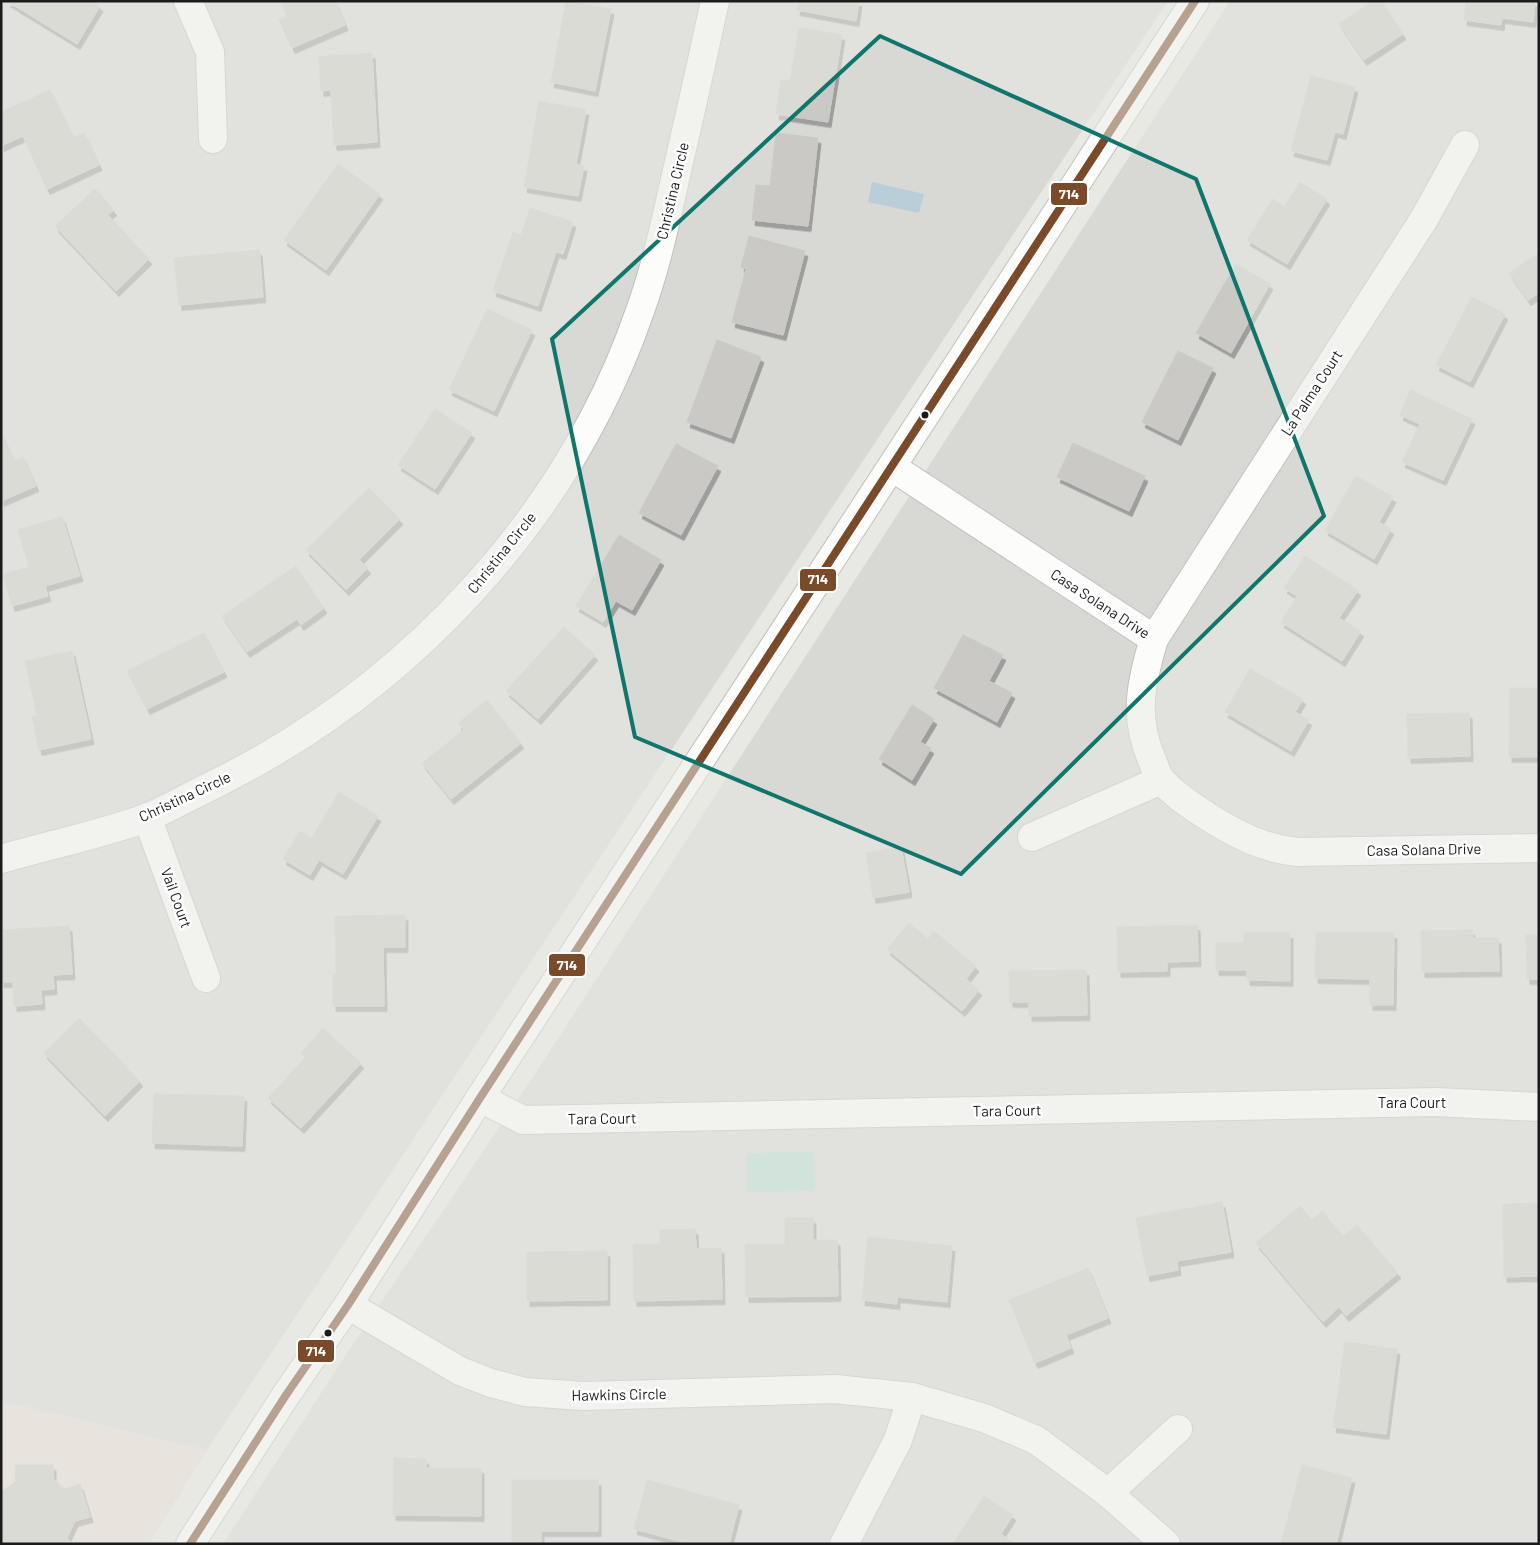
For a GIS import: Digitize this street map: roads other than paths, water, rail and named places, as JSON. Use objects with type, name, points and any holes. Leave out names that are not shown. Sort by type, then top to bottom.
[{"type":"street","points":[[188,1],[210,52],[213,139]]},
{"type":"street","name":"Christina Circle","points":[[1,859],[147,817],[245,770],[329,718],[417,646],[471,593],[512,544],[551,490],[586,433],[621,361],[641,311],[661,246],[715,1]]},
{"type":"street","points":[[190,1544],[286,1395],[348,1305],[480,1098],[1195,1]]},
{"type":"street","name":"La Palma Court","points":[[1154,639],[1424,219],[1465,145]]},
{"type":"street","name":"Casa Solana Drive","points":[[892,467],[1154,639],[1140,696],[1140,726],[1148,751],[1161,780],[1186,803],[1240,836],[1278,850],[1297,852],[1539,848]]},
{"type":"street","points":[[1032,837],[1161,780]]},
{"type":"street","name":"Vail Court","points":[[147,817],[206,978]]},
{"type":"street","name":"Tara Court","points":[[480,1098],[523,1120],[1435,1102],[1539,1107]]},
{"type":"street","name":"Hawkins Circle","points":[[348,1305],[460,1372],[525,1392],[584,1396],[835,1389],[912,1397],[984,1418],[1036,1440],[1108,1493],[1166,1544]]},
{"type":"street","points":[[844,1544],[898,1440],[912,1397]]},
{"type":"street","points":[[1108,1493],[1178,1429]]}]
